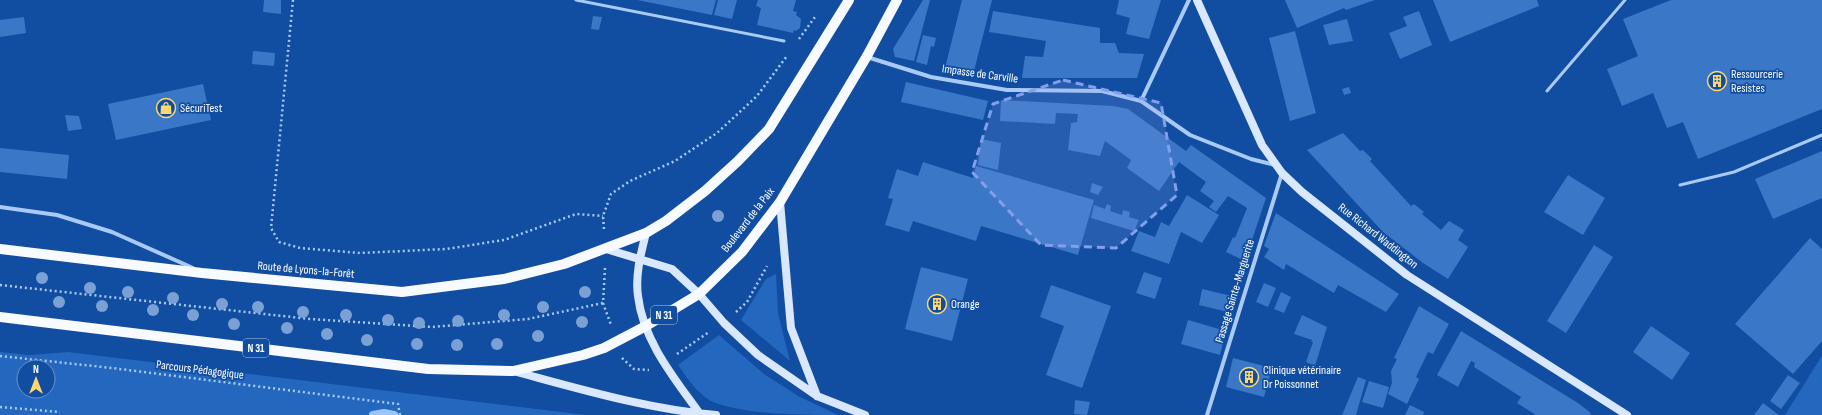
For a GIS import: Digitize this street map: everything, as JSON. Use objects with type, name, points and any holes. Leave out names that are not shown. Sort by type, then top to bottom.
[{"type":"main road","points":[[606,249],[646,233],[666,220],[705,191],[769,129],[849,0]]},
{"type":"main road","name":"Boulevard de la Paix","points":[[513,371],[583,355],[604,348],[646,326],[698,294],[742,252],[780,202],[867,56],[897,0]]},
{"type":"main road","name":"Rue Richard Waddington","points":[[1197,0],[1262,145],[1282,174],[1302,192],[1407,275],[1627,415]]},
{"type":"main road","points":[[780,202],[792,328],[817,396]]},
{"type":"main road","points":[[646,233],[639,258],[638,296],[646,326],[664,364],[700,414]]},
{"type":"main road","name":"Route de Lyons-la-Forêt","points":[[0,249],[202,273],[402,292],[504,279],[564,264],[606,249]]},
{"type":"main road","points":[[606,249],[672,269],[698,294],[724,323],[758,355],[817,396],[865,415]]},
{"type":"main road","name":"N 31","points":[[0,317],[428,369],[513,371]]},
{"type":"main road","points":[[513,371],[613,398],[662,408],[716,415]]},
{"type":"street","points":[[1189,0],[1141,101],[1190,135],[1251,159],[1275,165]]},
{"type":"street","name":"Impasse de Carville","points":[[867,56],[931,77],[1008,90],[1102,91],[1141,101]]},
{"type":"street","name":"Passage Sainte-Marguerite","points":[[1207,415],[1282,174]]},
{"type":"street","points":[[0,207],[56,215],[112,232],[202,273]]},
{"type":"lane","points":[[576,0],[784,41]]},
{"type":"lane","points":[[1547,91],[1625,0]]},
{"type":"lane","points":[[1680,185],[1734,172],[1822,135]]},
{"type":"path","points":[[293,0],[271,228],[280,242],[300,248],[360,253],[446,249],[504,240],[576,214],[603,216],[611,194],[630,181],[675,161],[717,133],[757,96],[789,53]]},
{"type":"path","points":[[798,40],[816,15]]},
{"type":"path","points":[[0,285],[310,319],[432,327],[528,319],[603,303]]},
{"type":"path","name":"Parcours Pédagogique","points":[[0,356],[112,368],[398,404],[400,415]]},
{"type":"path","points":[[0,408],[60,412]]},
{"type":"highlighted area","points":[[1063,80],[1161,103],[1177,195],[1116,248],[1041,245],[972,172],[993,104]]},
{"type":"shaded area","points":[[776,274],[778,313],[790,361],[741,320],[766,279]]},
{"type":"shaded area","points":[[719,335],[764,374],[800,397],[838,415],[756,412],[724,406],[706,398],[693,385],[678,365]]},
{"type":"shaded area","points":[[0,352],[29,355],[68,352],[586,415],[0,415]]},
{"type":"shaded area","points":[[1822,356],[1822,415],[1785,415],[1821,357]]},
{"type":"building","points":[[264,0],[281,0],[281,14],[263,12]]},
{"type":"building","points":[[637,0],[716,0],[712,15]]},
{"type":"building","points":[[718,0],[737,0],[732,19],[714,15]]},
{"type":"building","points":[[758,0],[796,0],[793,11],[797,12],[796,15],[801,19],[800,28],[796,31],[794,30],[793,33],[757,25],[761,8],[756,6]]},
{"type":"building","points":[[923,0],[930,0],[914,61],[895,57],[893,49]]},
{"type":"building","points":[[962,0],[992,0],[973,75],[945,68]]},
{"type":"building","points":[[1119,0],[1161,0],[1149,39],[1126,34],[1130,18],[1116,14]]},
{"type":"building","points":[[1285,0],[1375,0],[1346,10],[1344,8],[1297,28]]},
{"type":"building","points":[[1433,0],[1537,0],[1539,6],[1450,42]]},
{"type":"building","name":"Ressourcerie Resistes","points":[[1671,0],[1822,0],[1822,109],[1698,159],[1683,122],[1667,128],[1653,93],[1622,106],[1607,69],[1638,56],[1623,19]]},
{"type":"building","points":[[993,11],[1100,28],[1100,43],[1115,43],[1119,53],[1144,54],[1137,78],[1022,78],[1025,56],[1043,57],[1046,41],[989,32]]},
{"type":"building","points":[[1419,11],[1432,45],[1400,59],[1389,33],[1407,26],[1403,17]]},
{"type":"building","points":[[593,16],[602,17],[599,30],[591,29]]},
{"type":"building","points":[[24,17],[26,33],[0,37],[0,20]]},
{"type":"building","points":[[1347,19],[1353,41],[1329,45],[1323,25]]},
{"type":"building","points":[[1295,31],[1316,113],[1290,121],[1269,38]]},
{"type":"building","points":[[923,35],[936,38],[934,47],[931,46],[927,65],[916,62]]},
{"type":"building","points":[[253,51],[275,53],[274,66],[252,64]]},
{"type":"building","points":[[906,82],[988,101],[983,120],[901,102]]},
{"type":"building","points":[[203,84],[211,120],[116,140],[108,104]]},
{"type":"building","points":[[1349,87],[1351,93],[1344,95],[1342,89]]},
{"type":"building","points":[[1001,100],[1113,106],[1128,109],[1186,151],[1191,145],[1266,198],[1245,261],[1226,252],[1233,237],[1235,238],[1247,208],[1228,196],[1216,212],[1209,207],[1214,201],[1200,191],[1206,182],[1179,162],[1159,191],[1127,168],[1131,160],[1105,141],[1100,156],[1068,150],[1071,123],[1077,122],[1078,114],[1056,113],[1055,124],[1000,121]]},
{"type":"building","points":[[65,115],[79,116],[82,129],[68,131]]},
{"type":"building","points":[[1343,133],[1360,151],[1363,150],[1372,159],[1370,161],[1411,206],[1414,204],[1424,212],[1422,214],[1441,230],[1449,221],[1464,230],[1458,240],[1468,247],[1448,279],[1423,263],[1383,232],[1307,150]]},
{"type":"building","points":[[981,139],[1001,143],[998,170],[978,165]]},
{"type":"building","points":[[0,148],[69,155],[67,179],[0,172]]},
{"type":"building","points":[[1822,151],[1822,198],[1773,219],[1755,179]]},
{"type":"building","points":[[923,162],[973,178],[976,166],[1094,200],[1078,255],[981,226],[976,241],[913,221],[909,232],[885,225],[893,199],[888,198],[897,169],[918,176]]},
{"type":"building","points":[[1568,175],[1605,198],[1583,235],[1544,212]]},
{"type":"building","points":[[1092,183],[1103,187],[1098,195],[1090,192]]},
{"type":"building","points":[[1187,195],[1219,215],[1202,243],[1181,232],[1169,264],[1131,251],[1139,231],[1155,237],[1161,222],[1169,226]]},
{"type":"building","points":[[1107,204],[1111,206],[1110,211],[1122,215],[1123,210],[1130,212],[1129,217],[1139,220],[1134,231],[1091,218],[1094,205],[1105,209]]},
{"type":"building","points":[[1276,213],[1399,294],[1386,312],[1338,285],[1334,293],[1286,264],[1284,270],[1264,257],[1269,249],[1264,246]]},
{"type":"building","points":[[1810,238],[1822,249],[1822,341],[1793,374],[1735,324]]},
{"type":"building","points":[[1594,245],[1613,257],[1566,333],[1547,321]]},
{"type":"building","name":"Orange","points":[[921,267],[968,279],[952,341],[905,329]]},
{"type":"building","points":[[1144,272],[1162,278],[1155,299],[1136,293]]},
{"type":"building","points":[[1264,283],[1276,288],[1268,307],[1256,302]]},
{"type":"building","points":[[1051,285],[1111,306],[1082,388],[1046,375],[1064,326],[1040,317]]},
{"type":"building","points":[[1202,289],[1236,297],[1232,313],[1199,305]]},
{"type":"building","points":[[1281,292],[1291,297],[1284,313],[1274,309]]},
{"type":"building","points":[[1419,306],[1449,324],[1433,354],[1428,352],[1416,377],[1419,379],[1407,404],[1388,394],[1392,383],[1391,371],[1397,359],[1394,358]]},
{"type":"building","points":[[1302,315],[1327,327],[1315,366],[1306,362],[1313,342],[1311,342],[1312,340],[1294,334]]},
{"type":"building","points":[[1188,320],[1226,331],[1220,355],[1181,344]]},
{"type":"building","points":[[1651,326],[1690,353],[1672,380],[1633,352]]},
{"type":"building","points":[[1461,331],[1578,403],[1591,413],[1590,415],[1536,415],[1517,403],[1521,397],[1474,367],[1475,363],[1471,361],[1458,387],[1437,375]]},
{"type":"building","name":"Clinique vétérinaire Dr Poissonnet","points":[[1233,358],[1272,368],[1264,397],[1226,387]]},
{"type":"building","points":[[1788,375],[1800,383],[1781,409],[1770,401]]},
{"type":"building","points":[[1358,377],[1366,380],[1356,415],[1342,415]]},
{"type":"building","points":[[1369,381],[1389,387],[1383,408],[1362,402]]},
{"type":"building","points":[[1075,400],[1090,402],[1087,415],[1074,414]]},
{"type":"building","points":[[1763,403],[1779,415],[1754,415]]},
{"type":"building","points":[[1410,405],[1424,412],[1423,415],[1405,415]]},
{"type":"waterway","points":[[373,415],[384,413],[394,415]]},
{"type":"place","name":"Ressourcerie Resistes","points":[[1717,81]]},
{"type":"place","name":"SécuriTest","points":[[166,108]]},
{"type":"place","name":"Orange","points":[[937,304]]},
{"type":"place","name":"Clinique vétérinaire Dr Poissonnet","points":[[1249,377]]}]
